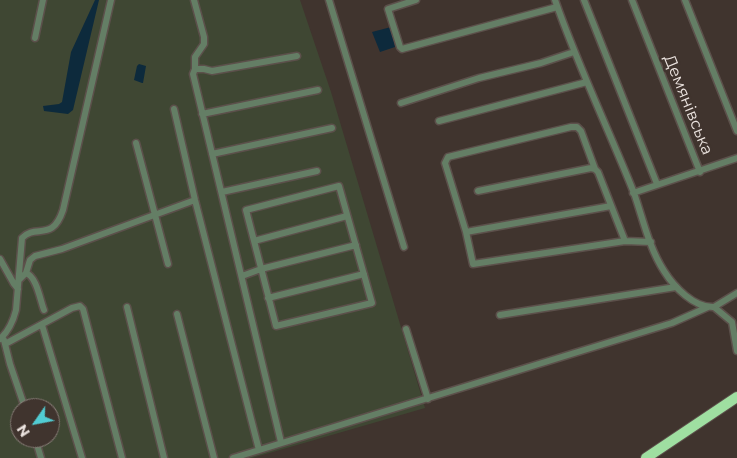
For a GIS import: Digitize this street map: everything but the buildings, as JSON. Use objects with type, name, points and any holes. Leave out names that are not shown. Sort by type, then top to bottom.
[{"type":"highway","points":[[646,458],[737,397]]},
{"type":"street","points":[[35,38],[43,0]]},
{"type":"street","points":[[22,398],[2,340],[13,321],[19,280],[22,238],[26,234],[48,230],[56,225],[63,210],[111,0]]},
{"type":"street","points":[[194,0],[204,37],[204,44],[195,57],[195,69],[192,74],[281,442]]},
{"type":"street","points":[[330,0],[404,247]]},
{"type":"street","points":[[416,0],[388,9],[401,48],[556,3],[574,52],[634,193],[660,264],[676,287],[697,303],[711,307],[732,322],[737,351]]},
{"type":"street","points":[[584,0],[658,184]]},
{"type":"street","name":"Демянівська","points":[[632,0],[700,172]]},
{"type":"street","points":[[685,0],[737,131]]},
{"type":"street","points":[[401,103],[479,78],[541,63],[574,52]]},
{"type":"street","points":[[195,69],[212,71],[297,56]]},
{"type":"street","points":[[439,121],[587,82]]},
{"type":"street","points":[[202,114],[318,90]]},
{"type":"street","points":[[174,109],[195,200],[259,450]]},
{"type":"street","points":[[212,154],[332,128]]},
{"type":"street","points":[[626,241],[581,131],[577,128],[448,157],[445,163],[466,232],[473,264],[626,241],[652,242]]},
{"type":"street","points":[[136,143],[168,264]]},
{"type":"street","points":[[634,193],[737,158]]},
{"type":"street","points":[[478,191],[590,168],[595,169]]},
{"type":"street","points":[[222,192],[317,171]]},
{"type":"street","points":[[338,186],[372,303],[276,326],[254,241],[246,210],[338,186]]},
{"type":"street","points":[[19,280],[26,273],[30,260],[35,256],[62,249],[195,200]]},
{"type":"street","points":[[466,232],[611,206]]},
{"type":"street","points":[[254,241],[347,216]]},
{"type":"street","points":[[242,276],[261,269],[356,246]]},
{"type":"street","points":[[0,259],[18,289]]},
{"type":"street","points":[[26,273],[32,276],[34,280],[44,310]]},
{"type":"street","points":[[268,298],[364,274]]},
{"type":"street","points":[[500,316],[676,287]]},
{"type":"street","points":[[233,458],[672,323],[711,307],[737,293]]},
{"type":"street","points":[[2,340],[42,325],[76,306],[80,306],[83,309],[122,458]]},
{"type":"street","points":[[127,307],[164,458]]},
{"type":"street","points":[[177,314],[214,458]]},
{"type":"street","points":[[42,325],[82,458]]},
{"type":"street","points":[[406,329],[428,399]]},
{"type":"green space","points":[[0,0],[300,0],[331,92],[425,408],[252,458],[0,458]]},
{"type":"water","points":[[95,0],[99,0],[73,110],[68,114],[44,111],[43,106],[62,102],[71,52]]},
{"type":"water","points":[[391,27],[395,47],[380,52],[372,32]]},
{"type":"water","points":[[139,64],[146,66],[143,83],[134,80]]}]
